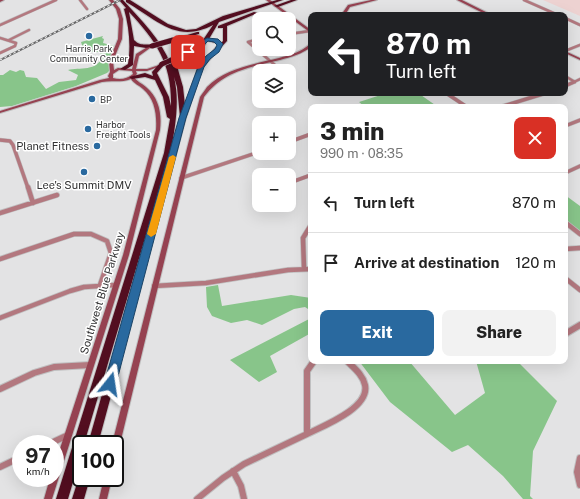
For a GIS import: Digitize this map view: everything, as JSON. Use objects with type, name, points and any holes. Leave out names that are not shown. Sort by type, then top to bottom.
[{"type":"highway","points":[[172,129],[168,104],[154,72],[160,65],[199,47],[207,40],[218,22],[223,18],[274,4],[295,0]]},
{"type":"highway","points":[[125,1],[173,27],[184,31],[195,30],[218,22]]},
{"type":"highway","points":[[123,69],[130,63],[131,40],[130,18],[125,1]]},
{"type":"highway","points":[[125,1],[163,42],[171,57],[180,87],[183,118]]},
{"type":"highway","points":[[62,499],[167,153],[172,129],[174,87],[166,59],[158,43],[125,1]]},
{"type":"highway","points":[[287,2],[286,6],[288,10]]},
{"type":"highway","points":[[131,40],[135,45],[150,46],[175,40],[225,25],[261,11],[274,4]]},
{"type":"highway","points":[[261,11],[274,4]]},
{"type":"highway","points":[[95,435],[183,118],[201,67],[225,41],[225,25]]},
{"type":"highway","points":[[173,27],[180,34],[175,40]]},
{"type":"highway","points":[[207,40],[218,42],[220,45],[217,50]]},
{"type":"highway","points":[[132,77],[145,75],[157,79]]},
{"type":"highway","points":[[78,499],[81,487]]},
{"type":"street","points":[[0,25],[56,0]]},
{"type":"street","points":[[80,0],[87,9]]},
{"type":"street","points":[[345,12],[349,6],[375,0]]},
{"type":"street","points":[[459,0],[484,12]]},
{"type":"street","points":[[524,0],[551,12]]},
{"type":"street","points":[[112,1],[118,9],[121,19],[121,32],[116,51],[115,64],[123,69]]},
{"type":"street","points":[[274,4],[288,10],[308,24]]},
{"type":"street","points":[[274,4],[308,29]]},
{"type":"street","points":[[568,19],[580,25]]},
{"type":"street","points":[[9,40],[29,30]]},
{"type":"street","points":[[296,33],[308,31]]},
{"type":"street","points":[[0,38],[9,40],[16,44],[0,53]]},
{"type":"street","points":[[568,50],[580,45]]},
{"type":"street","points":[[1,111],[103,80],[120,80],[132,77],[135,74],[134,70],[137,55],[150,46]]},
{"type":"street","points":[[118,435],[201,102],[213,87],[229,76],[300,52],[308,47]]},
{"type":"street","points":[[113,80],[110,76],[113,67],[111,61],[112,54],[116,51]]},
{"type":"street","points":[[272,62],[297,57],[308,52]]},
{"type":"street","points":[[568,53],[580,59]]},
{"type":"street","points":[[265,56],[272,62]]},
{"type":"street","points":[[81,87],[112,72],[123,69],[148,70],[160,65]]},
{"type":"street","name":"Southwest Blue Parkway","points":[[48,499],[126,255],[158,130],[158,111],[156,105],[148,92],[134,81],[132,77]]},
{"type":"street","points":[[568,78],[575,82]]},
{"type":"street","points":[[568,85],[580,79]]},
{"type":"street","points":[[120,80],[135,84],[148,92]]},
{"type":"street","points":[[450,96],[462,104]]},
{"type":"street","points":[[508,104],[534,96]]},
{"type":"street","points":[[568,125],[580,120]]},
{"type":"street","points":[[296,139],[308,135]]},
{"type":"street","points":[[0,140],[12,143],[33,203]]},
{"type":"street","points":[[181,178],[252,154]]},
{"type":"street","points":[[568,171],[580,166]]},
{"type":"street","points":[[296,180],[308,176]]},
{"type":"street","points":[[0,213],[57,195]]},
{"type":"street","points":[[568,225],[580,234]]},
{"type":"street","points":[[304,268],[304,238],[308,231]]},
{"type":"street","points":[[0,259],[74,234],[83,233],[96,235],[107,241],[111,253],[100,285]]},
{"type":"street","points":[[568,249],[580,248]]},
{"type":"street","points":[[154,286],[201,284],[308,268]]},
{"type":"street","points":[[568,280],[580,290]]},
{"type":"street","points":[[0,318],[70,291],[100,285],[116,285]]},
{"type":"street","points":[[568,332],[580,325]]},
{"type":"street","points":[[307,434],[307,371],[312,364]]},
{"type":"street","points":[[197,499],[233,471],[353,410],[361,403],[366,390],[365,384],[351,364]]},
{"type":"street","points":[[0,389],[29,375],[54,367],[90,365]]},
{"type":"street","points":[[64,437],[69,435]]},
{"type":"street","points":[[580,458],[578,462],[578,477],[580,485]]},
{"type":"street","points":[[0,467],[12,461]]},
{"type":"street","points":[[233,471],[241,486],[244,499]]},
{"type":"street","points":[[102,499],[105,487]]},
{"type":"shaded area","points":[[543,0],[580,0],[580,16]]},
{"type":"green space","points":[[103,36],[103,43],[114,46],[109,61],[110,70],[107,73],[76,86],[12,106],[0,107],[0,75],[3,75],[10,70],[16,72],[20,70],[24,71],[26,77],[37,78],[46,89],[59,82],[76,80],[78,75],[68,70],[88,68],[97,65],[102,56],[99,52],[79,51],[83,48],[81,42]]},
{"type":"green space","points":[[378,96],[422,96],[434,104],[361,104],[359,102]]},
{"type":"green space","points":[[568,197],[580,206],[580,233],[568,224]]},
{"type":"green space","points":[[218,285],[222,306],[291,295],[308,298],[308,309],[305,307],[294,309],[262,325],[247,320],[231,323],[212,316],[207,307],[206,287]]},
{"type":"green space","points":[[308,320],[308,335],[270,356],[277,372],[259,382],[230,360]]},
{"type":"green space","points":[[361,364],[412,364],[455,415],[485,393],[477,364],[520,364],[557,401],[533,451],[530,496],[533,499],[523,499],[503,476],[468,445],[452,452],[390,402]]},
{"type":"railway","points":[[0,60],[120,0]]},
{"type":"slow traffic","points":[[151,234],[173,157]]},
{"type":"place","name":"Harris Park Community Center","points":[[89,36]]},
{"type":"place","name":"BP","points":[[92,99]]},
{"type":"place","name":"Harbor Freight Tools","points":[[88,129]]},
{"type":"place","name":"Planet Fitness","points":[[97,146]]},
{"type":"place","name":"Lee's Summit DMV","points":[[84,172]]},
{"type":"route","points":[[110,384],[183,118],[201,67],[217,50],[220,44],[216,40],[207,40],[199,47],[188,52]]}]
